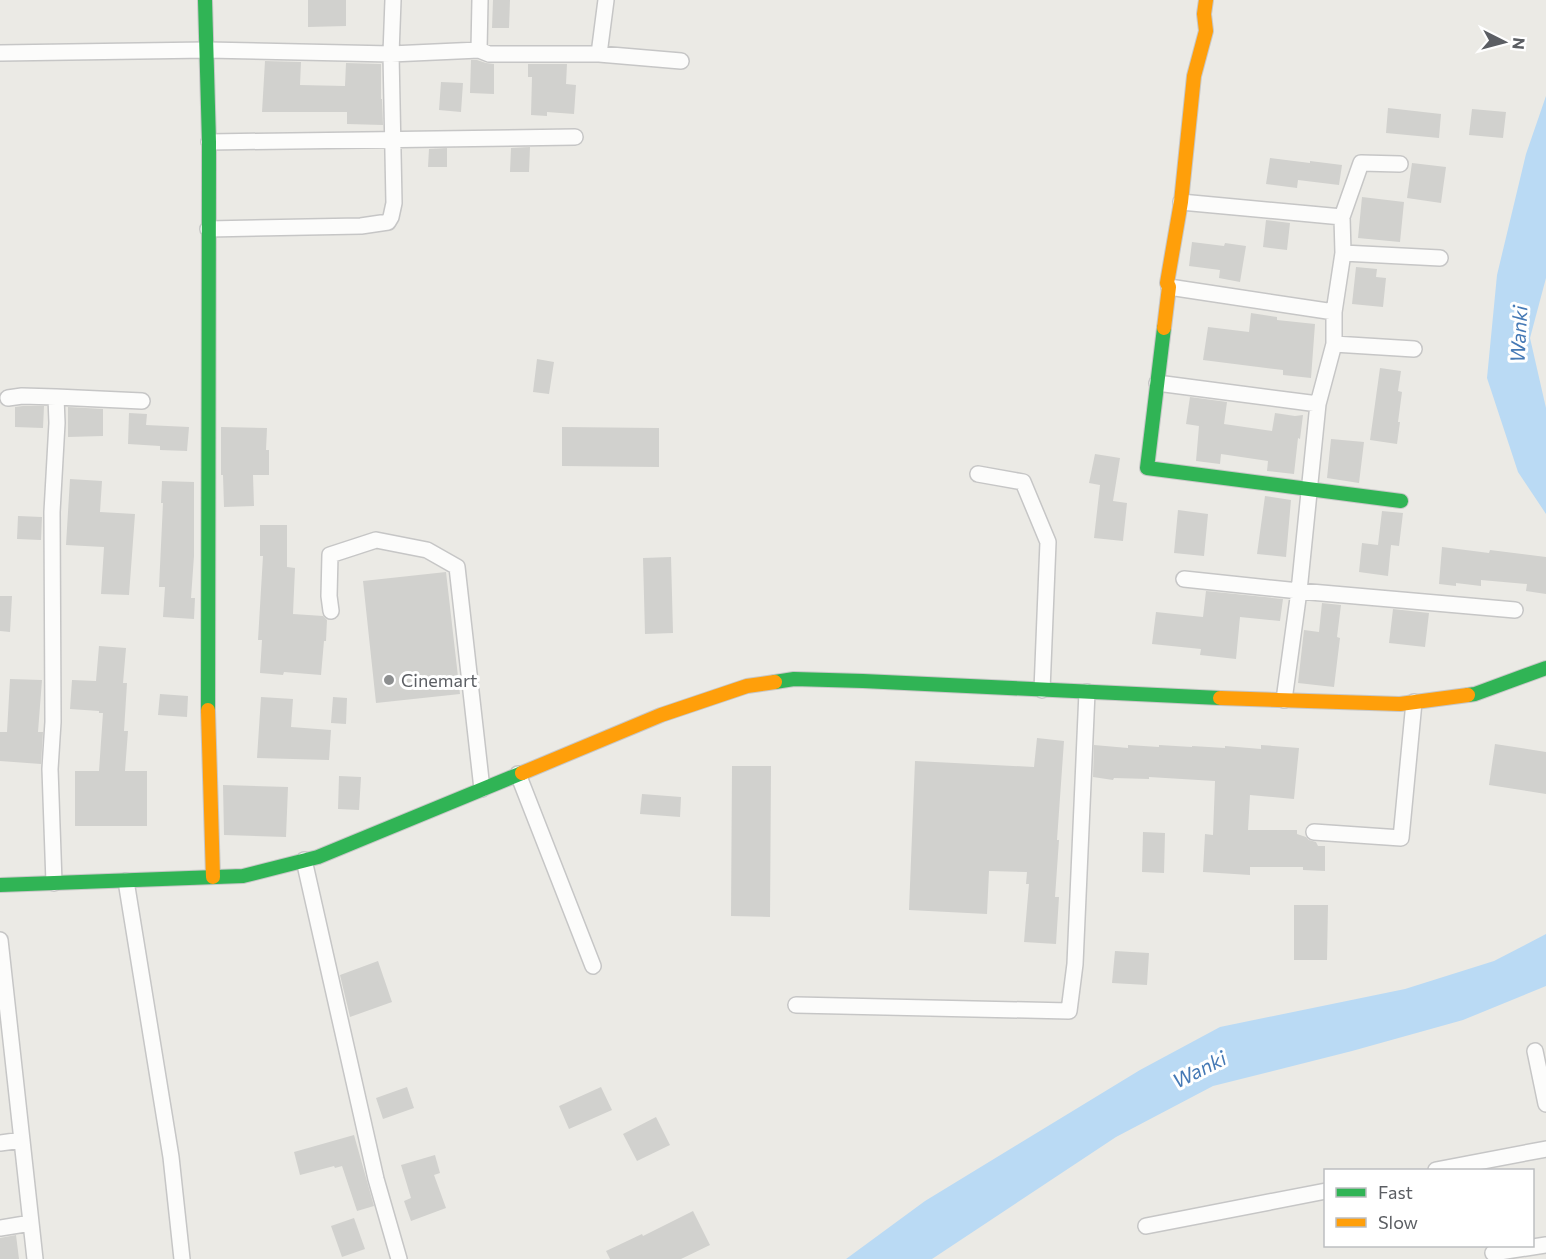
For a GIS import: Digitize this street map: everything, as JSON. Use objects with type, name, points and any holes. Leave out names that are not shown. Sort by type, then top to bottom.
[{"type":"street","points":[[205,0],[209,142],[207,689],[213,878]]},
{"type":"street","points":[[208,229],[361,226],[388,222],[394,204],[393,0]]},
{"type":"street","points":[[479,50],[480,0]]},
{"type":"street","points":[[599,54],[606,0]]},
{"type":"street","points":[[1206,0],[1204,14],[1206,31],[1194,76],[1181,202],[1167,283],[1169,287],[1147,468],[1310,491],[1401,501]]},
{"type":"street","points":[[0,53],[207,50],[392,54],[479,50],[489,54],[599,54],[681,61]]},
{"type":"street","points":[[209,142],[575,137]]},
{"type":"street","points":[[1284,700],[1299,591],[1318,404],[1334,344],[1334,312],[1343,253],[1342,217],[1361,163],[1401,164]]},
{"type":"street","points":[[1181,202],[1342,217]]},
{"type":"street","points":[[1343,253],[1440,258]]},
{"type":"street","points":[[1169,287],[1334,312]]},
{"type":"street","points":[[1334,344],[1414,349]]},
{"type":"street","points":[[1157,383],[1318,404]]},
{"type":"street","points":[[8,398],[22,396],[142,401]]},
{"type":"street","points":[[54,883],[50,770],[53,722],[52,512],[57,423],[56,397]]},
{"type":"street","points":[[978,474],[1023,482],[1048,542],[1042,690]]},
{"type":"street","points":[[331,611],[330,555],[376,540],[427,550],[457,567],[482,789]]},
{"type":"street","points":[[1184,579],[1515,610]]},
{"type":"street","points":[[0,885],[243,876],[318,857],[661,716],[747,686],[794,680],[863,681],[1400,704],[1475,694],[1544,671]]},
{"type":"street","points":[[796,1005],[1069,1011],[1075,964],[1087,692]]},
{"type":"street","points":[[1314,832],[1401,838],[1414,702]]},
{"type":"street","points":[[518,774],[593,966]]},
{"type":"street","points":[[304,860],[376,1179],[397,1258]]},
{"type":"street","points":[[126,881],[171,1157],[182,1259]]},
{"type":"street","points":[[0,940],[7,1064],[22,1140],[35,1259]]},
{"type":"street","points":[[1535,1051],[1546,1104]]},
{"type":"street","points":[[0,1143],[22,1140]]},
{"type":"street","points":[[1441,1169],[1546,1149]]},
{"type":"street","points":[[1146,1226],[1324,1191]]},
{"type":"street","points":[[0,1228],[31,1223]]},
{"type":"street","points":[[1492,1253],[1532,1247]]},
{"type":"water","name":"Wanki","points":[[1546,96],[1546,278],[1530,338],[1546,408],[1546,514],[1518,472],[1487,378],[1497,275],[1526,154]]},
{"type":"water","name":"Wanki","points":[[1546,934],[1546,986],[1463,1020],[1213,1086],[1116,1137],[932,1259],[846,1259],[925,1201],[1140,1070],[1220,1027],[1405,989],[1494,961]]},
{"type":"building","points":[[308,0],[346,0],[346,26],[308,27]]},
{"type":"building","points":[[493,0],[510,0],[509,28],[492,28]]},
{"type":"building","points":[[471,60],[494,64],[494,94],[470,93]]},
{"type":"building","points":[[265,61],[301,62],[300,85],[345,86],[346,63],[381,64],[383,125],[347,124],[347,112],[262,112]]},
{"type":"building","points":[[528,64],[567,64],[566,84],[576,85],[574,114],[547,112],[547,116],[531,115],[532,77],[528,77]]},
{"type":"building","points":[[441,82],[463,83],[461,112],[439,110]]},
{"type":"building","points":[[1388,108],[1441,114],[1439,138],[1386,133]]},
{"type":"building","points":[[1472,109],[1506,112],[1503,138],[1469,135]]},
{"type":"building","points":[[530,147],[529,172],[510,172],[511,148]]},
{"type":"building","points":[[447,148],[447,167],[428,167],[429,149]]},
{"type":"building","points":[[1270,158],[1342,165],[1339,185],[1298,180],[1297,188],[1266,184]]},
{"type":"building","points":[[1412,163],[1446,167],[1441,203],[1407,198]]},
{"type":"building","points":[[1362,197],[1404,202],[1400,242],[1358,238]]},
{"type":"building","points":[[1266,220],[1290,223],[1287,250],[1263,247]]},
{"type":"building","points":[[1192,242],[1246,246],[1240,282],[1219,278],[1220,270],[1189,266]]},
{"type":"building","points":[[1356,267],[1377,269],[1376,277],[1386,278],[1383,307],[1352,304]]},
{"type":"building","points":[[1251,313],[1277,317],[1277,320],[1315,324],[1311,378],[1283,375],[1283,370],[1203,360],[1208,327],[1249,332]]},
{"type":"building","points":[[537,359],[554,362],[549,394],[533,392]]},
{"type":"building","points":[[1380,368],[1401,371],[1398,391],[1402,392],[1397,444],[1370,440]]},
{"type":"building","points":[[1190,397],[1227,402],[1224,424],[1272,431],[1275,413],[1303,415],[1294,474],[1267,471],[1268,461],[1221,454],[1220,464],[1196,461],[1199,426],[1186,424]]},
{"type":"building","points":[[44,406],[43,428],[15,427],[15,407]]},
{"type":"building","points":[[68,407],[103,409],[103,436],[68,437]]},
{"type":"building","points":[[129,413],[147,414],[146,425],[189,427],[187,451],[160,450],[160,446],[128,444]]},
{"type":"building","points":[[221,427],[267,428],[266,450],[269,450],[269,475],[253,475],[254,506],[224,507]]},
{"type":"building","points":[[562,427],[659,428],[659,467],[562,466]]},
{"type":"building","points":[[1331,439],[1364,442],[1359,483],[1327,478]]},
{"type":"building","points":[[1095,454],[1120,458],[1113,501],[1127,503],[1123,541],[1094,538],[1100,485],[1089,483]]},
{"type":"building","points":[[70,479],[102,481],[100,512],[135,514],[129,595],[101,594],[104,547],[66,545]]},
{"type":"building","points":[[162,481],[194,482],[194,556],[191,598],[195,598],[194,619],[163,617],[165,587],[159,587]]},
{"type":"building","points":[[1265,496],[1291,500],[1286,557],[1257,554]]},
{"type":"building","points":[[1178,510],[1208,514],[1204,556],[1174,553]]},
{"type":"building","points":[[1382,511],[1403,513],[1399,546],[1391,545],[1388,576],[1359,572],[1362,543],[1378,545]]},
{"type":"building","points":[[18,516],[42,517],[41,540],[17,539]]},
{"type":"building","points":[[260,525],[287,525],[287,567],[295,568],[293,614],[323,616],[327,620],[321,675],[260,673],[262,640],[258,640],[263,556],[260,556]]},
{"type":"building","points":[[1442,547],[1546,557],[1546,594],[1526,591],[1527,584],[1481,580],[1481,586],[1456,583],[1456,586],[1439,584]]},
{"type":"building","points":[[671,557],[673,633],[645,634],[643,558]]},
{"type":"building","points":[[446,572],[460,694],[376,703],[363,581]]},
{"type":"building","points":[[1206,591],[1283,599],[1280,621],[1240,617],[1236,659],[1200,655],[1201,649],[1152,644],[1156,612],[1203,617]]},
{"type":"building","points":[[0,596],[12,596],[10,632],[0,631]]},
{"type":"building","points":[[1322,603],[1341,605],[1337,637],[1340,638],[1334,687],[1298,683],[1304,630],[1319,632]]},
{"type":"building","points":[[1393,609],[1429,613],[1425,647],[1389,643]]},
{"type":"building","points":[[99,646],[126,648],[123,683],[127,683],[124,731],[128,731],[125,771],[147,771],[147,826],[75,826],[75,771],[99,771],[103,713],[70,709],[72,680],[96,681]]},
{"type":"building","points":[[10,679],[42,680],[38,732],[43,732],[41,764],[0,761],[0,732],[7,732]]},
{"type":"building","points":[[160,694],[188,696],[187,717],[158,715]]},
{"type":"building","points":[[261,697],[293,699],[291,727],[331,730],[329,760],[257,758]]},
{"type":"building","points":[[333,697],[347,698],[346,724],[331,723]]},
{"type":"building","points":[[1037,738],[1064,741],[1057,840],[1059,840],[1055,897],[1059,897],[1056,944],[1024,942],[1029,884],[1026,884],[1027,872],[989,871],[987,914],[909,910],[915,761],[1034,767]]},
{"type":"building","points":[[1495,744],[1546,752],[1546,794],[1489,785]]},
{"type":"building","points":[[1094,745],[1128,748],[1128,745],[1159,747],[1159,745],[1261,749],[1261,745],[1299,748],[1294,799],[1250,795],[1248,830],[1297,830],[1297,834],[1316,842],[1318,846],[1325,846],[1325,871],[1303,870],[1303,867],[1250,867],[1250,875],[1203,872],[1205,834],[1213,835],[1215,781],[1149,777],[1149,779],[1114,778],[1113,780],[1093,777]]},
{"type":"building","points":[[732,766],[771,766],[770,917],[731,916]]},
{"type":"building","points":[[339,776],[361,777],[359,810],[338,809]]},
{"type":"building","points":[[223,785],[288,787],[286,837],[224,835]]},
{"type":"building","points":[[642,794],[681,797],[680,817],[640,814]]},
{"type":"building","points":[[1143,832],[1165,833],[1164,873],[1142,872]]},
{"type":"building","points":[[1294,905],[1328,905],[1327,960],[1294,960]]},
{"type":"building","points":[[1115,951],[1149,953],[1147,985],[1112,983]]},
{"type":"building","points":[[378,961],[392,1002],[350,1017],[340,975]]},
{"type":"building","points":[[407,1087],[414,1108],[383,1119],[376,1098]]},
{"type":"building","points":[[601,1087],[612,1110],[569,1129],[559,1106]]},
{"type":"building","points":[[656,1117],[670,1145],[637,1161],[623,1134]]},
{"type":"building","points":[[354,1135],[374,1206],[357,1211],[342,1166],[300,1175],[294,1152]]},
{"type":"building","points":[[435,1155],[440,1173],[434,1175],[446,1208],[411,1221],[404,1201],[411,1198],[401,1165]]},
{"type":"building","points":[[693,1211],[710,1245],[681,1259],[610,1259],[606,1251],[642,1234],[643,1236]]},
{"type":"building","points":[[354,1218],[365,1249],[342,1257],[331,1226]]},
{"type":"building","points":[[16,1235],[19,1259],[0,1259],[0,1238]]},
{"type":"traffic: fast","points":[[205,0],[209,142],[208,710]]},
{"type":"traffic: fast","points":[[1164,328],[1147,468],[1401,501]]},
{"type":"traffic: fast","points":[[1468,695],[1546,668]]},
{"type":"traffic: fast","points":[[775,682],[794,679],[863,681],[1220,698]]},
{"type":"traffic: fast","points":[[0,885],[243,876],[318,857],[522,773]]},
{"type":"traffic: slow","points":[[1164,328],[1169,287],[1167,283],[1181,202],[1194,76],[1206,31],[1204,14],[1206,0]]},
{"type":"traffic: slow","points":[[522,773],[661,715],[747,686],[775,682]]},
{"type":"traffic: slow","points":[[1220,698],[1400,704],[1468,695]]},
{"type":"traffic: slow","points":[[208,710],[213,877]]},
{"type":"place","name":"Cinemart","points":[[389,680]]}]
